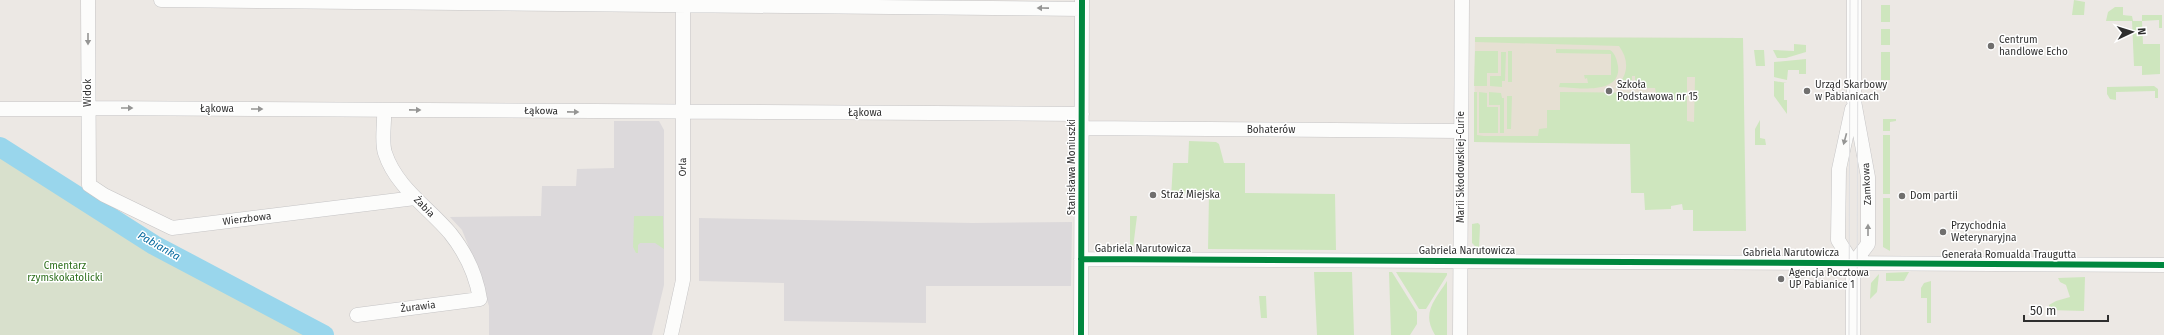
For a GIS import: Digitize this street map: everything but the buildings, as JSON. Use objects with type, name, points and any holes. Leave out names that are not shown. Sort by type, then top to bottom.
[{"type":"street","name":"Widok","points":[[88,0],[89,185]]},
{"type":"street","points":[[161,0],[1082,4]]},
{"type":"street","name":"Marii Skłodowskiej-Curie","points":[[1460,335],[1462,0]]},
{"type":"street","name":"Zamkowa","points":[[1854,0],[1854,101],[1868,177],[1868,244],[1853,264],[1840,246],[1838,212],[1840,161],[1854,101]]},
{"type":"street","name":"Orla","points":[[674,334],[683,280],[683,2]]},
{"type":"street","name":"Stanisława Moniuszki","points":[[1081,335],[1082,4]]},
{"type":"street","name":"Łąkowa","points":[[0,109],[88,108],[684,113],[1082,121]]},
{"type":"street","name":"Żabia","points":[[384,110],[385,152],[395,175],[415,198],[450,233],[464,254],[477,282],[480,299]]},
{"type":"street","name":"Bohaterów","points":[[1082,121],[1461,131]]},
{"type":"street","name":"Wierzbowa","points":[[89,185],[104,195],[172,228],[415,198]]},
{"type":"street","name":"Gabriela Narutowicza","points":[[1081,259],[1853,264]]},
{"type":"street","points":[[1853,264],[1853,335]]},
{"type":"street","name":"Generała Romualda Traugutta","points":[[1853,264],[2164,265]]},
{"type":"street","name":"Żurawia","points":[[357,315],[480,299]]},
{"type":"shaded area","name":"Szkoła Podstawowa nr 15","points":[[1475,37],[1743,38],[1744,145],[1474,142]]},
{"type":"shaded area","points":[[614,121],[659,121],[664,130],[664,285],[652,335],[489,335],[489,306],[473,257],[462,230],[450,217],[541,216],[542,186],[576,186],[577,169],[614,168]]},
{"type":"shaded area","points":[[699,218],[973,223],[1072,222],[1071,286],[926,286],[926,323],[784,321],[784,283],[699,281]]},
{"type":"green space","points":[[2074,0],[2085,2],[2084,15],[2072,15]]},
{"type":"green space","points":[[1881,5],[1890,5],[1890,22],[1881,22]]},
{"type":"green space","points":[[2115,7],[2123,7],[2123,15],[2132,16],[2133,21],[2142,21],[2143,44],[2160,44],[2160,74],[2142,75],[2142,66],[2134,66],[2132,21],[2106,21],[2108,12]]},
{"type":"green space","points":[[2142,15],[2162,15],[2162,28],[2159,28],[2159,20],[2142,21]]},
{"type":"green space","points":[[1881,29],[1890,29],[1890,45],[1881,45]]},
{"type":"green space","name":"Szkoła Podstawowa nr 15","points":[[1475,37],[1743,38],[1746,231],[1693,231],[1693,210],[1683,210],[1682,204],[1671,206],[1671,209],[1645,210],[1644,193],[1631,193],[1630,144],[1474,142],[1474,92],[1477,92],[1477,135],[1484,136],[1538,136],[1539,129],[1547,128],[1547,110],[1560,110],[1560,92],[1656,93],[1655,88],[1635,88],[1635,76],[1632,76],[1632,88],[1615,88],[1623,78],[1626,68],[1625,57],[1619,46],[1475,42]],"holes":[[[1687,77],[1695,77],[1694,122],[1687,121]]]},
{"type":"green space","points":[[1794,44],[1806,45],[1806,52],[1786,58],[1777,58],[1773,50],[1794,51]]},
{"type":"green space","points":[[1556,49],[1610,50],[1617,61],[1617,75],[1613,82],[1606,86],[1596,88],[1559,87],[1560,83],[1588,83],[1587,78],[1585,79],[1584,75],[1611,75],[1611,54],[1556,53]]},
{"type":"green space","points":[[1754,50],[1764,50],[1765,66],[1756,66]]},
{"type":"green space","points":[[1475,51],[1498,51],[1498,73],[1487,73],[1487,86],[1474,86]]},
{"type":"green space","points":[[1508,51],[1512,51],[1512,82],[1508,82]]},
{"type":"green space","points":[[1501,52],[1506,52],[1505,81],[1502,81],[1502,87],[1490,86],[1490,76],[1501,76]]},
{"type":"green space","points":[[1881,52],[1890,52],[1890,80],[1881,80]]},
{"type":"green space","points":[[1806,59],[1806,74],[1799,74],[1799,70],[1788,70],[1787,80],[1774,77],[1774,62]]},
{"type":"green space","points":[[1774,81],[1787,83],[1784,83],[1784,100],[1787,100],[1787,114],[1774,96]]},
{"type":"green space","points":[[2154,86],[2158,89],[2158,98],[2155,98],[2155,91],[2116,92],[2116,100],[2110,99],[2107,94],[2107,87]]},
{"type":"green space","points":[[1479,92],[1487,93],[1487,107],[1498,107],[1498,133],[1479,133]]},
{"type":"green space","points":[[1489,92],[1501,93],[1502,98],[1504,98],[1504,133],[1500,133],[1500,105],[1489,105]]},
{"type":"green space","points":[[1507,96],[1512,96],[1511,129],[1507,129]]},
{"type":"green space","points":[[1883,119],[1896,119],[1896,121],[1890,122],[1890,131],[1883,131]]},
{"type":"green space","points":[[1760,120],[1760,138],[1765,139],[1766,145],[1755,145],[1755,129]]},
{"type":"green space","points":[[1883,135],[1890,135],[1890,194],[1883,194]]},
{"type":"green space","points":[[1189,141],[1216,142],[1219,144],[1224,163],[1245,163],[1245,193],[1335,194],[1336,250],[1208,249],[1209,194],[1172,193],[1171,198],[1173,163],[1188,163]]},
{"type":"green space","name":"Cmentarz rzymskokatolicki","points":[[0,156],[152,251],[312,335],[0,335]]},
{"type":"green space","points":[[1883,198],[1890,198],[1890,251],[1883,247]]},
{"type":"green space","points":[[634,216],[663,216],[664,249],[655,243],[640,243],[638,245],[638,253],[636,253],[633,247]]},
{"type":"green space","points":[[1130,216],[1137,216],[1133,248],[1130,248]]},
{"type":"green space","points":[[1478,223],[1480,225],[1479,250],[1472,243],[1472,224]]},
{"type":"green space","points":[[1314,272],[1352,272],[1354,335],[1317,335]]},
{"type":"green space","points":[[1389,272],[1392,272],[1417,312],[1417,324],[1410,335],[1391,335]]},
{"type":"green space","points":[[1396,272],[1447,273],[1447,275],[1426,309],[1419,309]]},
{"type":"green space","points":[[1909,272],[1904,281],[1886,281],[1886,273]]},
{"type":"green space","points":[[1879,274],[1877,292],[1870,299],[1871,283]]},
{"type":"green space","points":[[2085,277],[2084,311],[2049,310],[2049,305],[2056,301],[2070,297],[2066,285],[2060,282],[2058,278]]},
{"type":"green space","points":[[1447,281],[1447,335],[1435,335],[1429,320],[1429,313],[1434,301]]},
{"type":"green space","points":[[1931,281],[1931,323],[1927,323],[1927,298],[1921,298],[1921,288],[1924,283]]},
{"type":"green space","points":[[1259,296],[1266,296],[1267,318],[1261,318]]},
{"type":"waterway","name":"Pabianka","points":[[0,147],[154,245],[324,335]]},
{"type":"tram line","points":[[1849,335],[1850,0]]},
{"type":"tram line","points":[[1857,335],[1858,0]]},
{"type":"cycle path","points":[[1081,335],[1082,0]]},
{"type":"cycle path","points":[[1081,259],[2164,265]]},
{"type":"place","name":"Centrum handlowe Echo","points":[[1991,46]]},
{"type":"place","name":"Szkoła Podstawowa nr 15","points":[[1609,91]]},
{"type":"place","name":"Urząd Skarbowy w Pabianicach","points":[[1807,91]]},
{"type":"place","name":"Straż Miejska","points":[[1153,195]]},
{"type":"place","name":"Dom partii","points":[[1902,196]]},
{"type":"place","name":"Przychodnia Weterynaryjna","points":[[1943,232]]},
{"type":"place","name":"Agencja Pocztowa UP Pabianice 1","points":[[1781,279]]}]
